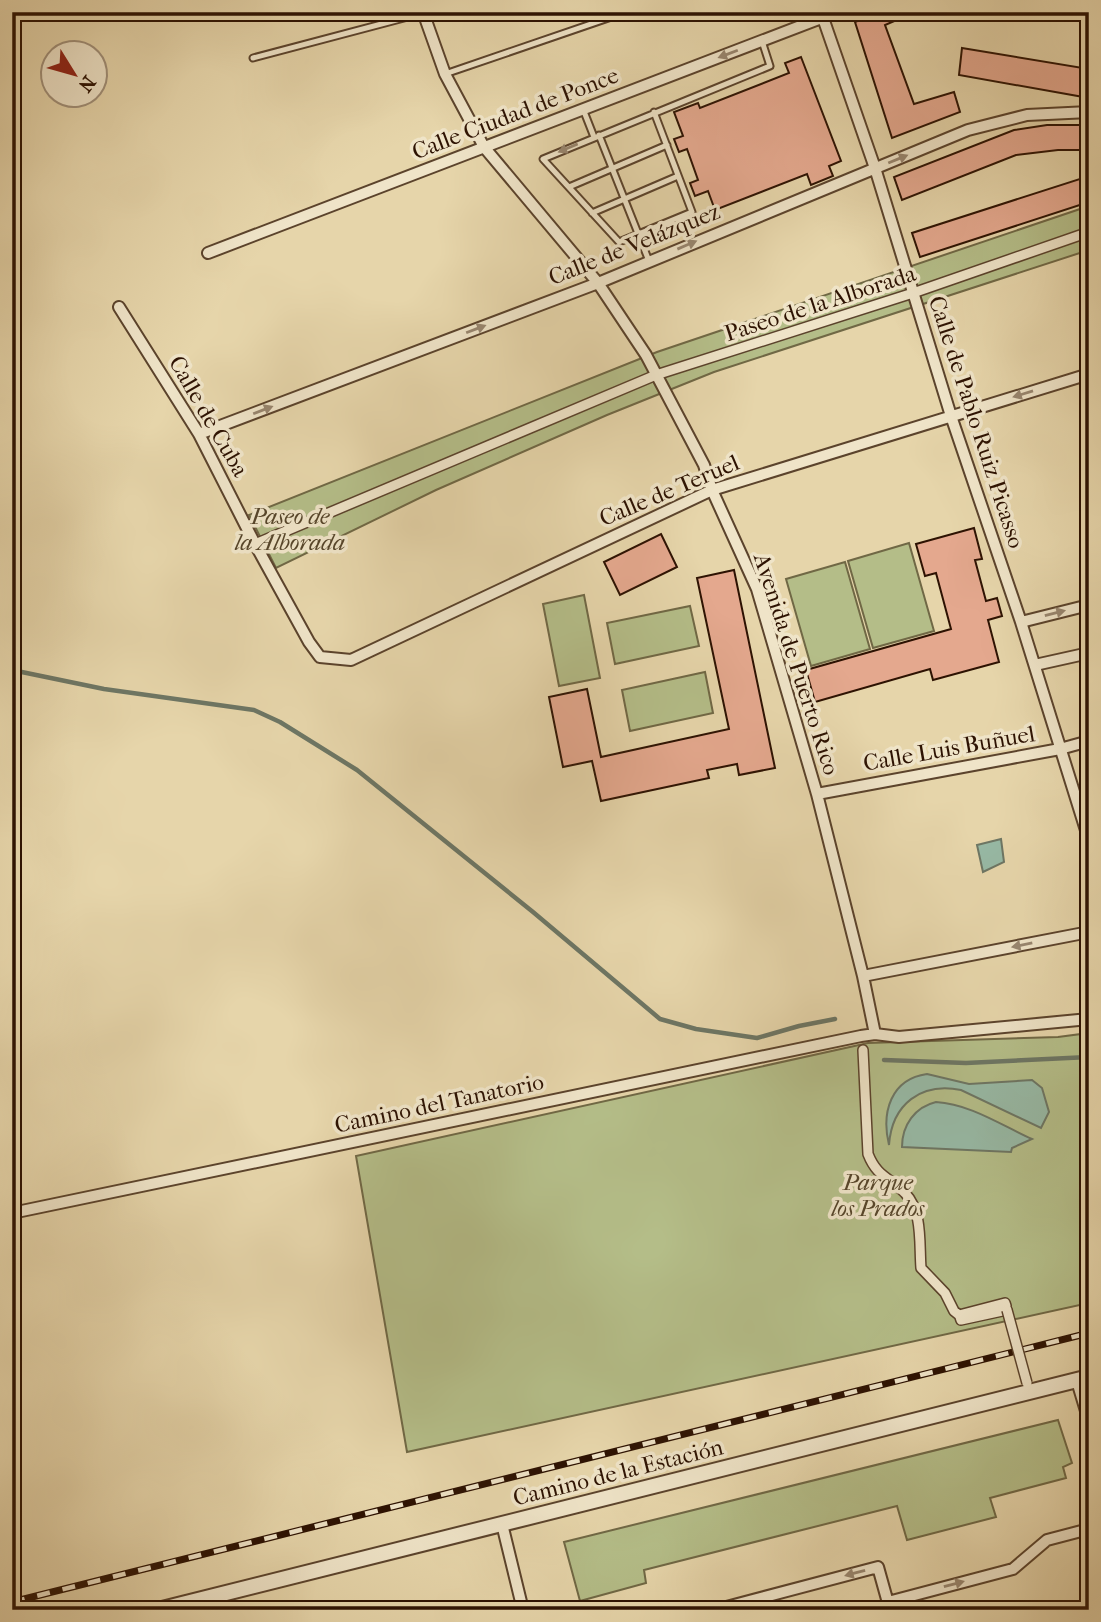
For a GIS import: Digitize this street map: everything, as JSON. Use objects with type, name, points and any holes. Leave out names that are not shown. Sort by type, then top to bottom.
[{"type":"street","name":"Calle Ciudad de Ponce","points":[[208,253],[837,12]]},
{"type":"street","name":"Avenida de Puerto Rico","points":[[423,13],[445,74],[484,147],[598,283],[656,375],[704,466],[712,490],[757,589],[817,794],[875,1034]]},
{"type":"street","name":"Calle de Pablo Ruiz Picasso","points":[[823,18],[875,168],[951,416],[1035,665],[1089,840]]},
{"type":"street","name":"Calle de Velázquez","points":[[199,434],[598,283],[980,127],[1027,115],[1089,111]]},
{"type":"street","name":"Paseo de la Alborada","points":[[255,544],[656,375],[913,293],[1089,232]]},
{"type":"street","name":"Calle de Cuba","points":[[119,307],[199,434],[255,544],[320,657]]},
{"type":"street","name":"Calle de Teruel","points":[[320,657],[351,660],[712,490],[1089,374]]},
{"type":"street","points":[[1021,622],[1089,605]]},
{"type":"street","points":[[1035,665],[1089,653]]},
{"type":"street","name":"Calle Luis Buñuel","points":[[817,794],[1060,749],[1089,741]]},
{"type":"street","points":[[863,976],[1089,932]]},
{"type":"street","name":"Camino del Tanatorio","points":[[12,1213],[875,1034],[899,1037],[1089,1019]]},
{"type":"street","points":[[863,1050],[868,1154],[873,1168],[907,1195],[918,1215],[921,1268],[945,1293],[959,1315],[1005,1303],[1006,1306],[960,1317],[961,1320],[1007,1310],[1027,1383]]},
{"type":"street","points":[[1083,1379],[1089,1421]]},
{"type":"street","name":"Camino de la Estación","points":[[158,1610],[1083,1379]]},
{"type":"street","points":[[502,1524],[523,1610]]},
{"type":"street","points":[[715,1610],[878,1567],[889,1606],[1013,1569],[1046,1540],[1089,1529]]},
{"type":"lane","points":[[445,74],[626,12]]},
{"type":"lane","points":[[253,58],[423,13]]},
{"type":"lane","points":[[654,112],[692,212],[620,242],[542,159],[654,112],[770,66],[762,41]]},
{"type":"lane","points":[[583,109],[612,168],[649,261]]},
{"type":"lane","points":[[569,187],[667,145]]},
{"type":"lane","points":[[592,213],[678,176]]},
{"type":"green space","name":"Paseo de la Alborada","points":[[1089,206],[1089,250],[714,372],[607,415],[436,490],[276,568],[249,515],[657,352]]},
{"type":"green space","points":[[909,543],[934,631],[873,648],[848,561]]},
{"type":"green space","points":[[845,562],[870,649],[811,666],[786,579]]},
{"type":"green space","points":[[584,595],[600,678],[559,686],[543,604]]},
{"type":"green space","points":[[690,606],[699,646],[615,664],[607,623]]},
{"type":"green space","points":[[705,672],[713,713],[630,731],[622,690]]},
{"type":"green space","name":"Parque los Prados","points":[[1089,1033],[1089,1303],[407,1452],[356,1156],[868,1043],[1058,1037]]},
{"type":"green space","points":[[1058,1420],[1072,1463],[1063,1467],[1066,1478],[990,1498],[996,1517],[907,1540],[897,1506],[644,1570],[646,1583],[580,1601],[564,1542]]},
{"type":"shaded area","points":[[1001,839],[1004,862],[983,872],[977,845]]},
{"type":"shaded area","points":[[927,1074],[969,1084],[1032,1080],[1042,1088],[1049,1112],[1041,1128],[961,1090],[933,1089],[911,1099],[903,1107],[891,1131],[889,1145],[886,1121],[892,1099],[905,1083]]},
{"type":"shaded area","points":[[936,1102],[973,1111],[1032,1139],[1012,1148],[1011,1152],[902,1147],[904,1131],[911,1118],[922,1108]]},
{"type":"building","points":[[878,12],[915,12],[885,25],[914,104],[954,92],[960,112],[892,138],[855,22]]},
{"type":"building","points":[[962,48],[1089,69],[1089,98],[959,75]]},
{"type":"building","points":[[801,57],[841,161],[829,166],[833,176],[811,185],[807,174],[715,210],[708,191],[695,196],[690,183],[698,180],[687,149],[679,152],[674,139],[683,136],[674,112],[698,103],[700,108],[789,73],[785,63]]},
{"type":"building","points":[[1047,125],[1089,125],[1089,150],[1058,150],[1016,155],[902,200],[894,177],[1014,130]]},
{"type":"building","points":[[1089,176],[1089,202],[920,257],[912,233]]},
{"type":"building","points":[[974,528],[982,559],[975,560],[986,601],[997,598],[1002,616],[988,620],[999,662],[933,680],[930,669],[815,702],[806,670],[951,629],[936,573],[925,576],[916,544]]},
{"type":"building","points":[[661,534],[677,567],[620,595],[604,562]]},
{"type":"building","points":[[734,570],[775,768],[739,775],[737,764],[707,770],[709,778],[601,801],[592,761],[563,767],[549,697],[587,689],[601,757],[729,729],[697,578]]},
{"type":"waterway","points":[[12,670],[104,689],[254,710],[280,722],[357,770],[660,1019],[696,1029],[757,1038],[835,1019]]},
{"type":"waterway","points":[[884,1060],[966,1063],[1089,1057]]},
{"type":"railway","points":[[12,1602],[1089,1333]]}]
